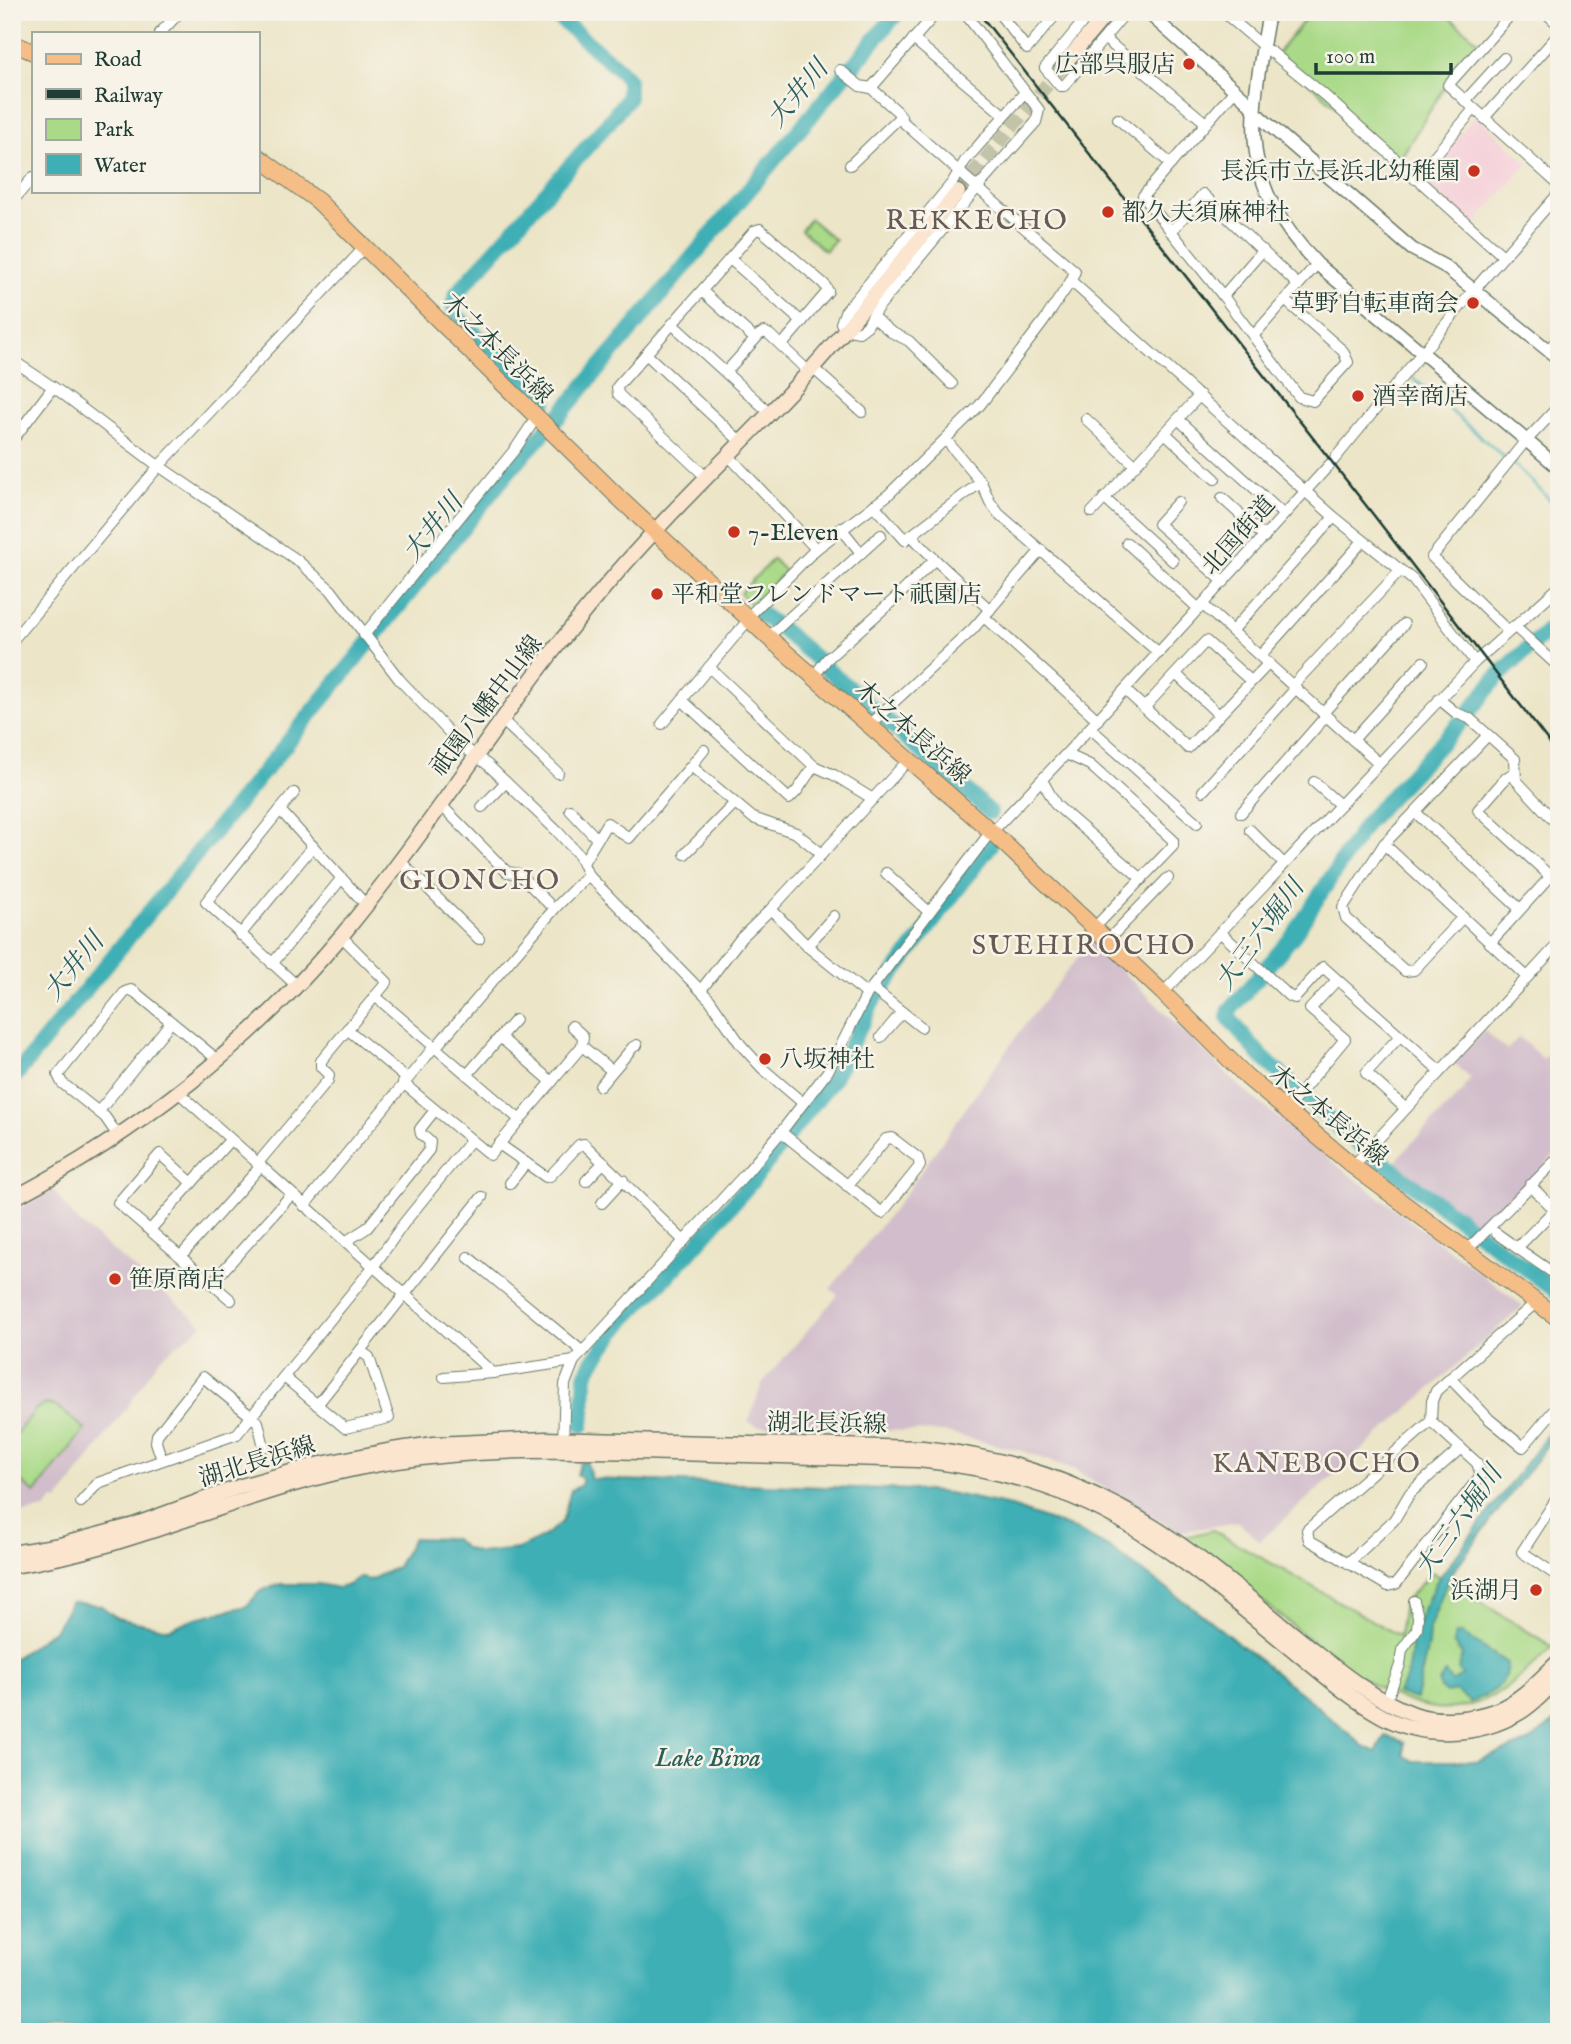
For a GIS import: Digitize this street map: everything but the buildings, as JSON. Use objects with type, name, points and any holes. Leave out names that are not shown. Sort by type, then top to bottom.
[{"type":"main road","points":[[1065,63],[1108,12]]},
{"type":"main road","points":[[12,43],[32,52]]},
{"type":"main road","name":"木之本長浜線","points":[[259,157],[318,201],[537,419],[655,531],[768,637],[993,832],[1163,993],[1247,1077],[1290,1105],[1358,1161],[1471,1245],[1534,1301],[1559,1319]]},
{"type":"main road","name":"祇園八幡中山線","points":[[12,1199],[117,1136],[178,1092],[218,1060],[296,985],[366,905],[603,588],[706,477],[811,370],[958,192]]},
{"type":"main road","name":"湖北長浜線","points":[[12,1553],[61,1545],[131,1526],[252,1483],[356,1456],[434,1444],[488,1440],[918,1460],[974,1466],[1018,1477],[1062,1491],[1103,1510],[1186,1565],[1348,1694],[1384,1717],[1414,1729],[1441,1732],[1485,1728],[1521,1712],[1559,1678]]},
{"type":"main road","name":"湖北長浜線","points":[[12,1566],[119,1542],[285,1485],[377,1464],[563,1444],[923,1448],[980,1455],[1020,1466],[1109,1500],[1195,1556],[1356,1684],[1385,1702],[1416,1715],[1465,1718],[1482,1714],[1513,1702],[1559,1661]]},
{"type":"street","points":[[161,32],[180,12]]},
{"type":"street","points":[[872,88],[937,12]]},
{"type":"street","points":[[964,12],[1039,110],[1036,122],[968,180],[952,183],[845,312],[841,323],[844,329],[863,331],[968,180],[1004,115],[1025,92]]},
{"type":"street","points":[[998,12],[1027,49],[1058,12]]},
{"type":"street","points":[[1091,12],[1045,68],[1060,86],[1064,86],[1126,12]]},
{"type":"street","points":[[1147,12],[1235,90],[1253,110],[1412,249],[1444,266],[1559,359]]},
{"type":"street","points":[[1223,12],[1323,94],[1503,256]]},
{"type":"street","points":[[1269,12],[1267,48],[1253,110],[1255,155],[1261,180],[1273,209],[1292,238],[1317,264],[1559,468]]},
{"type":"street","points":[[1513,12],[1448,85],[1559,185]]},
{"type":"street","points":[[1545,12],[1559,25]]},
{"type":"street","points":[[1484,118],[1559,34]]},
{"type":"street","points":[[914,39],[1004,115]]},
{"type":"street","points":[[1105,39],[1206,123]]},
{"type":"street","points":[[1465,101],[1504,58]]},
{"type":"street","points":[[662,724],[748,618],[816,549],[888,495],[980,405],[1044,321],[1071,281],[1074,271],[902,121],[901,116],[872,88],[860,86],[844,73]]},
{"type":"street","points":[[1235,90],[1143,196],[1254,335],[1299,397],[1313,401],[1348,362],[1343,351],[1285,300]]},
{"type":"street","points":[[1415,179],[1474,109]]},
{"type":"street","points":[[850,165],[901,116]]},
{"type":"street","points":[[1118,119],[1171,164]]},
{"type":"street","points":[[12,202],[32,178]]},
{"type":"street","name":"北国街道","points":[[574,1361],[785,1135],[803,1103],[833,1062],[856,1012],[874,992],[929,912],[993,832],[1305,492],[1559,193]]},
{"type":"street","points":[[1171,232],[1203,194],[1298,285]]},
{"type":"street","points":[[706,477],[617,392],[617,387],[754,231],[760,229],[828,289],[827,294],[782,345]]},
{"type":"street","points":[[12,641],[159,466],[364,248]]},
{"type":"street","points":[[1223,296],[1263,250]]},
{"type":"street","points":[[730,259],[802,322]]},
{"type":"street","points":[[1254,335],[1317,264]]},
{"type":"street","points":[[1071,281],[1305,492],[1413,580],[1475,662]]},
{"type":"street","points":[[702,291],[755,339]]},
{"type":"street","points":[[873,317],[891,332],[909,341],[952,384]]},
{"type":"street","points":[[672,324],[770,413]]},
{"type":"street","points":[[726,372],[755,339],[766,332],[862,412]]},
{"type":"street","points":[[1548,350],[1559,338]]},
{"type":"street","points":[[646,354],[741,442]]},
{"type":"street","points":[[12,360],[296,560],[331,590],[399,679],[461,745],[477,755],[558,831],[579,855],[588,875],[701,990],[762,1068],[803,1103]]},
{"type":"street","points":[[12,441],[53,387]]},
{"type":"street","points":[[1092,512],[1200,395]]},
{"type":"street","points":[[1559,406],[1527,440],[1433,557],[1511,628],[1533,643],[1559,667]]},
{"type":"street","points":[[365,637],[537,419]]},
{"type":"street","points":[[1086,419],[1135,465]]},
{"type":"street","points":[[1178,419],[1284,515]]},
{"type":"street","points":[[1165,433],[1215,479]]},
{"type":"street","points":[[946,440],[981,482],[999,514],[1160,653]]},
{"type":"street","points":[[727,455],[816,549]]},
{"type":"street","points":[[874,505],[905,540],[981,482]]},
{"type":"street","points":[[1104,498],[1173,561]]},
{"type":"street","points":[[1222,498],[1265,537]]},
{"type":"street","points":[[1178,502],[1158,524],[1224,582]]},
{"type":"street","points":[[1233,630],[1334,517]]},
{"type":"street","points":[[841,528],[861,553]]},
{"type":"street","points":[[768,637],[881,535]]},
{"type":"street","points":[[912,536],[1094,724],[1197,823]]},
{"type":"street","points":[[1125,690],[1188,748],[1251,681],[1265,659],[1363,541]]},
{"type":"street","points":[[1127,543],[1201,607],[1233,630],[1379,763]]},
{"type":"street","points":[[870,724],[987,614],[1041,550]]},
{"type":"street","points":[[814,676],[827,659],[934,560]]},
{"type":"street","points":[[1203,791],[1400,571]]},
{"type":"street","points":[[1163,993],[1475,662],[1559,587]]},
{"type":"street","points":[[1241,813],[1404,624]]},
{"type":"street","points":[[1144,708],[1206,641],[1251,681]]},
{"type":"street","points":[[1353,740],[1423,662]]},
{"type":"street","points":[[709,667],[814,766],[873,799]]},
{"type":"street","points":[[1175,674],[1219,715]]},
{"type":"street","points":[[1439,699],[1457,713],[1469,718],[1515,759],[1516,780],[1559,826]]},
{"type":"street","points":[[682,700],[789,799],[814,766]]},
{"type":"street","points":[[503,721],[558,773]]},
{"type":"street","points":[[1462,918],[1414,970],[1405,971],[1346,918],[1343,907],[1384,844],[1488,735]]},
{"type":"street","points":[[583,863],[607,823],[629,838],[704,750]]},
{"type":"street","points":[[1066,754],[1090,765],[1172,840],[1173,846],[1094,929]]},
{"type":"street","points":[[701,990],[741,938],[873,799],[908,757]]},
{"type":"street","points":[[691,766],[753,818],[796,833],[822,854]]},
{"type":"street","points":[[1515,772],[1506,778],[1478,810],[1550,876]]},
{"type":"street","points":[[1042,780],[1056,805],[1142,879]]},
{"type":"street","points":[[482,807],[506,782]]},
{"type":"street","points":[[1314,782],[1340,805]]},
{"type":"street","points":[[294,793],[206,902],[296,985]]},
{"type":"street","points":[[685,854],[735,803]]},
{"type":"street","points":[[441,805],[507,872],[519,874],[548,903]]},
{"type":"street","points":[[280,810],[366,905]]},
{"type":"street","points":[[570,810],[597,838]]},
{"type":"street","points":[[1415,812],[1520,909]]},
{"type":"street","points":[[1250,830],[1284,864]]},
{"type":"street","points":[[1384,844],[1527,977]]},
{"type":"street","points":[[240,935],[313,846]]},
{"type":"street","points":[[400,861],[479,939]]},
{"type":"street","points":[[1490,943],[1559,867]]},
{"type":"street","points":[[886,873],[929,912]]},
{"type":"street","points":[[304,1206],[405,1081],[556,907],[588,875]]},
{"type":"street","points":[[1107,941],[1168,878]]},
{"type":"street","points":[[272,964],[341,879]]},
{"type":"street","points":[[771,909],[807,946],[921,1027]]},
{"type":"street","points":[[807,946],[834,916]]},
{"type":"street","points":[[1220,932],[1289,996],[1295,998],[1323,967],[1440,1071]]},
{"type":"street","points":[[181,1256],[259,1166],[328,1080],[328,1074],[320,1066],[321,1061],[387,982],[341,936]]},
{"type":"street","points":[[1358,1161],[1559,943]]},
{"type":"street","points":[[1290,1105],[1345,1040],[1310,1009],[1337,980]]},
{"type":"street","points":[[117,1136],[99,1111],[59,1078],[60,1073],[127,991],[136,993],[218,1060]]},
{"type":"street","points":[[375,996],[520,1120]]},
{"type":"street","points":[[881,1037],[902,1012]]},
{"type":"street","points":[[467,1075],[515,1020]]},
{"type":"street","points":[[99,1111],[171,1022]]},
{"type":"street","points":[[347,1029],[435,1110],[490,1155],[582,1046],[582,1035],[572,1026]]},
{"type":"street","points":[[1400,1036],[1366,1073],[1405,1108]]},
{"type":"street","points":[[500,1037],[552,1082]]},
{"type":"street","points":[[600,1086],[633,1047],[638,1045]]},
{"type":"street","points":[[582,1046],[612,1071]]},
{"type":"street","points":[[178,1092],[493,1373]]},
{"type":"street","points":[[345,1242],[367,1227],[429,1150],[430,1142],[421,1134],[420,1129],[435,1110]]},
{"type":"street","points":[[785,1135],[847,1186],[882,1213],[920,1166],[918,1158],[892,1138],[886,1139],[847,1186]]},
{"type":"street","points":[[150,1230],[230,1140]]},
{"type":"street","points":[[81,1502],[98,1483],[234,1436],[373,1267],[404,1223],[471,1140]]},
{"type":"street","points":[[499,1144],[543,1177],[548,1177],[581,1144],[585,1145],[684,1241]]},
{"type":"street","points":[[192,1183],[160,1154],[118,1203],[231,1300]]},
{"type":"street","points":[[1471,1245],[1491,1232],[1530,1185],[1559,1157]]},
{"type":"street","points":[[510,1183],[526,1163]]},
{"type":"street","points":[[586,1181],[604,1163]]},
{"type":"street","points":[[602,1203],[623,1180]]},
{"type":"street","points":[[1517,1248],[1556,1212],[1530,1185]]},
{"type":"street","points":[[212,1283],[292,1195]]},
{"type":"street","points":[[317,1405],[482,1197]]},
{"type":"street","points":[[1491,1232],[1559,1277]]},
{"type":"street","points":[[468,1257],[583,1352]]},
{"type":"street","points":[[1431,1421],[1478,1464],[1481,1475],[1396,1584],[1388,1586],[1309,1540],[1307,1530],[1431,1421],[1432,1401],[1436,1391],[1532,1306],[1534,1301]]},
{"type":"street","points":[[284,1377],[345,1428],[388,1419],[369,1357],[360,1351]]},
{"type":"street","points":[[444,1377],[574,1361],[565,1384],[563,1444]]},
{"type":"street","points":[[162,1460],[156,1441],[158,1435],[203,1377],[258,1422],[264,1447]]},
{"type":"street","points":[[1450,1378],[1489,1419],[1522,1447],[1559,1404]]},
{"type":"street","points":[[1348,1563],[1394,1520],[1410,1493],[1461,1448]]},
{"type":"street","points":[[1559,1495],[1522,1552],[1559,1577]]},
{"type":"street","points":[[1385,1702],[1400,1665],[1402,1650],[1417,1629],[1418,1617],[1414,1601]]},
{"type":"shaded area","name":"長浜市立長浜北幼稚園","points":[[1476,115],[1528,163],[1474,225],[1421,179]]},
{"type":"shaded area","points":[[1091,941],[1246,1092],[1333,1162],[1523,1306],[1260,1541],[1238,1522],[1178,1532],[1075,1470],[1022,1451],[942,1432],[757,1426],[748,1422],[763,1382],[838,1295],[830,1289],[901,1200],[1023,1027]]},
{"type":"shaded area","points":[[1484,1031],[1507,1050],[1519,1037],[1543,1059],[1559,1044],[1559,1151],[1480,1227],[1395,1163],[1465,1089],[1463,1087],[1471,1079],[1454,1063]]},
{"type":"shaded area","points":[[53,1190],[77,1221],[203,1325],[161,1357],[58,1501],[54,1500],[45,1509],[12,1515],[12,1212]]},
{"type":"green space","points":[[1311,12],[1443,12],[1482,44],[1449,80],[1398,162],[1277,54]]},
{"type":"green space","points":[[810,219],[835,240],[825,251],[801,230]]},
{"type":"green space","points":[[773,559],[785,571],[753,606],[740,593]]},
{"type":"green space","points":[[45,1404],[56,1406],[85,1429],[35,1493],[12,1475],[12,1439],[36,1409]]},
{"type":"green space","points":[[1213,1530],[1399,1636],[1404,1602],[1432,1572],[1553,1647],[1509,1686],[1471,1705],[1433,1708],[1409,1702],[1384,1691],[1337,1661],[1181,1538]]},
{"type":"water","points":[[1559,1419],[1559,1429],[1449,1577],[1429,1629],[1416,1699],[1397,1693],[1407,1677],[1412,1641],[1436,1582]]},
{"type":"water","name":"Lake Biwa","points":[[587,1462],[591,1479],[948,1493],[1006,1505],[1076,1530],[1108,1547],[1199,1612],[1363,1746],[1376,1752],[1385,1736],[1404,1742],[1404,1755],[1413,1761],[1477,1761],[1530,1741],[1559,1718],[1559,2032],[12,2032],[12,1660],[55,1629],[71,1602],[100,1605],[117,1618],[169,1629],[196,1618],[247,1606],[260,1591],[280,1584],[318,1584],[338,1588],[359,1577],[370,1580],[397,1567],[413,1538],[454,1539],[465,1548],[479,1553],[518,1549],[543,1537],[562,1522],[571,1490],[580,1486],[583,1480],[577,1475],[580,1463]]},
{"type":"water","points":[[1461,1633],[1507,1663],[1501,1684],[1485,1696],[1470,1702],[1456,1691],[1447,1693],[1440,1689],[1439,1682],[1445,1673],[1452,1682],[1462,1675],[1458,1669],[1462,1655],[1453,1643],[1455,1635]]},
{"type":"waterway","points":[[545,403],[455,314],[453,304],[457,293],[628,98],[628,80],[619,69],[552,12]]},
{"type":"waterway","name":"大井川","points":[[12,1080],[514,465],[554,422],[898,12]]},
{"type":"waterway","points":[[1413,378],[1505,458]]},
{"type":"waterway","points":[[1513,463],[1559,509]]},
{"type":"waterway","points":[[758,612],[776,625]]},
{"type":"waterway","name":"大三六堀川","points":[[1559,620],[1496,678],[1468,714],[1367,822],[1293,936],[1230,1010],[1228,1017],[1260,1055],[1328,1118],[1374,1156],[1559,1293]]},
{"type":"waterway","points":[[781,629],[819,661]]},
{"type":"waterway","points":[[826,668],[876,711]]},
{"type":"waterway","points":[[883,717],[990,812]]},
{"type":"waterway","points":[[582,1425],[586,1375],[594,1360],[622,1322],[678,1265],[749,1185],[833,1079],[873,1001],[990,846]]},
{"type":"tunnel","points":[[958,192],[1065,63]]},
{"type":"railway","points":[[978,12],[1559,755]]},
{"type":"place","name":"広部呉服店","points":[[1189,64]]},
{"type":"place","name":"長浜市立長浜北幼稚園","points":[[1474,171]]},
{"type":"place","name":"都久夫須麻神社","points":[[1108,212]]},
{"type":"place","name":"草野自転車商会","points":[[1473,303]]},
{"type":"place","name":"酒幸商店","points":[[1358,396]]},
{"type":"place","name":"7-Eleven","points":[[734,532]]},
{"type":"place","name":"平和堂フレンドマート祇園店","points":[[657,594]]},
{"type":"place","name":"八坂神社","points":[[765,1059]]},
{"type":"place","name":"笹原商店","points":[[115,1279]]},
{"type":"place","name":"浜湖月","points":[[1536,1590]]},
{"type":"district","name":"REKKECHO","points":[[977,219]]},
{"type":"district","name":"GIONCHO","points":[[480,879]]},
{"type":"district","name":"SUEHIROCHO","points":[[1084,944]]},
{"type":"district","name":"KANEBOCHO","points":[[1317,1462]]}]
